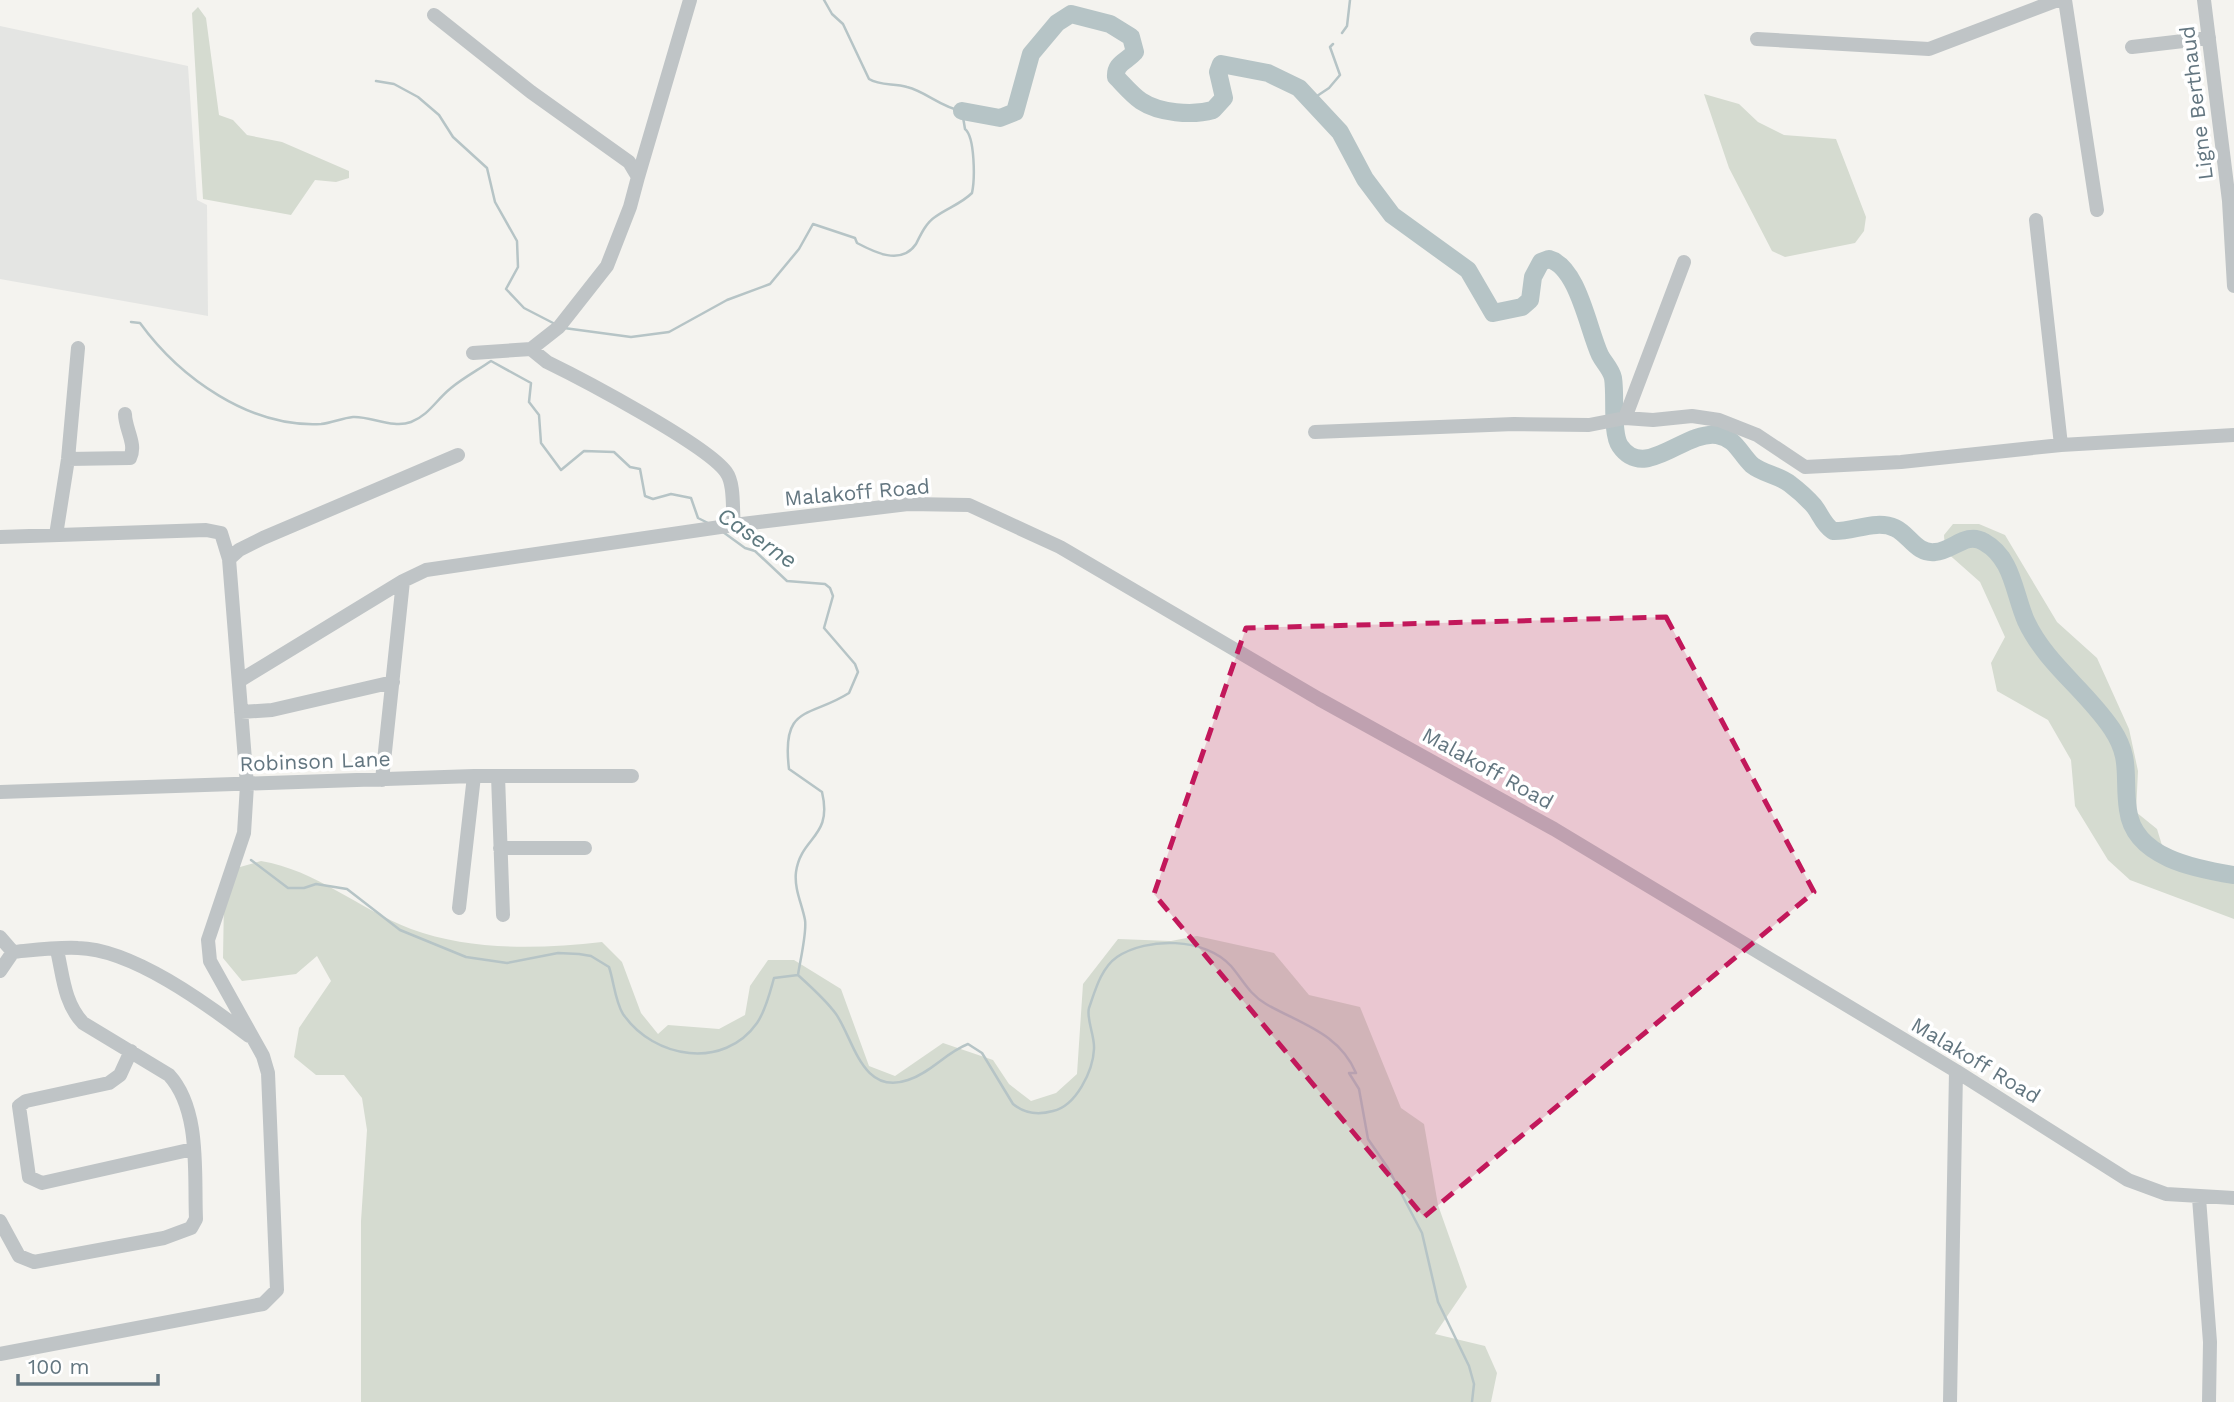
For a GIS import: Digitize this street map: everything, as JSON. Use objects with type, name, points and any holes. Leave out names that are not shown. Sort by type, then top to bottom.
[{"type":"street","points":[[473,353],[531,349],[559,327],[607,266],[631,207],[690,0]]},
{"type":"street","points":[[1758,39],[1929,49],[2058,0]]},
{"type":"street","points":[[2065,0],[2096,210]]},
{"type":"street","name":"Ligne Berthaud","points":[[2204,0],[2232,201],[2234,286]]},
{"type":"street","points":[[434,15],[531,92],[629,162],[638,177]]},
{"type":"street","points":[[2132,47],[2209,38]]},
{"type":"street","points":[[2036,220],[2062,445]]},
{"type":"street","points":[[1625,418],[1684,262]]},
{"type":"street","points":[[56,535],[68,459],[78,348]]},
{"type":"street","points":[[531,349],[547,362],[646,418],[718,464],[729,477],[723,527]]},
{"type":"street","points":[[68,459],[130,458],[133,444],[127,430],[125,414]]},
{"type":"street","points":[[1315,432],[1525,424],[1589,425],[1625,418],[1653,420],[1692,416],[1719,420],[1743,428],[1805,467],[1901,462],[2062,445],[2234,435]]},
{"type":"street","points":[[229,559],[239,550],[263,538],[458,455]]},
{"type":"street","name":"Malakoff Road","points":[[239,681],[403,580],[426,570],[723,527],[908,504],[969,505],[1060,547],[1319,699],[1554,829],[1956,1071],[2128,1180],[2166,1194],[2234,1198]]},
{"type":"street","points":[[0,537],[206,530],[221,533],[229,559],[247,785],[244,833],[208,940],[210,961],[254,1041],[268,1073],[277,1290],[264,1304],[0,1354]]},
{"type":"street","points":[[382,780],[403,580]]},
{"type":"street","points":[[241,712],[272,710],[393,682]]},
{"type":"street","points":[[459,908],[474,776]]},
{"type":"street","name":"Robinson Lane","points":[[0,792],[474,776],[632,776]]},
{"type":"street","points":[[498,776],[503,915]]},
{"type":"street","points":[[500,848],[585,848]]},
{"type":"street","points":[[0,937],[13,951],[78,948],[98,951],[137,965],[197,999],[254,1041]]},
{"type":"street","points":[[0,1221],[19,1256],[34,1262],[182,1233],[191,1228],[196,1219],[193,1149],[185,1098],[179,1086],[169,1075],[83,1023],[74,1014],[68,1001],[57,950]]},
{"type":"street","points":[[0,971],[13,951]]},
{"type":"street","points":[[131,1051],[120,1076],[110,1083],[26,1101],[19,1106],[29,1177],[42,1183],[193,1149]]},
{"type":"street","points":[[1950,1402],[1956,1071]]},
{"type":"street","points":[[2199,1198],[2210,1342],[2209,1402]]},
{"type":"highlighted area","points":[[1666,617],[1814,892],[1424,1217],[1154,894],[1246,628]]},
{"type":"shaded area","points":[[198,7],[206,18],[219,115],[233,120],[247,135],[282,142],[349,171],[349,178],[336,182],[315,180],[291,215],[203,199],[192,13]]},
{"type":"shaded area","points":[[0,26],[188,66],[197,200],[207,205],[208,316],[0,279]]},
{"type":"shaded area","points":[[1704,94],[1739,104],[1758,122],[1784,135],[1836,139],[1866,217],[1864,231],[1855,243],[1785,257],[1772,251],[1729,168]]},
{"type":"shaded area","points":[[1953,524],[1979,524],[2005,535],[2057,622],[2097,658],[2129,729],[2138,771],[2136,812],[2157,829],[2165,855],[2174,864],[2234,875],[2234,919],[2130,880],[2108,860],[2075,806],[2071,760],[2048,720],[1997,691],[1991,663],[2005,637],[1980,582],[1945,551],[1944,535]]},
{"type":"shaded area","points":[[261,861],[319,881],[392,921],[434,936],[481,945],[530,947],[602,942],[622,962],[641,1013],[658,1034],[668,1025],[719,1029],[745,1015],[750,986],[768,960],[794,960],[841,989],[869,1066],[895,1076],[943,1043],[993,1060],[1009,1084],[1031,1101],[1056,1093],[1077,1074],[1083,984],[1118,939],[1171,941],[1197,936],[1274,953],[1309,995],[1360,1007],[1401,1108],[1424,1124],[1438,1205],[1467,1287],[1435,1334],[1485,1346],[1497,1373],[1491,1402],[361,1402],[361,1221],[367,1130],[362,1098],[344,1075],[316,1075],[294,1057],[299,1028],[331,981],[317,956],[296,974],[242,981],[223,958],[224,900],[233,869]]},
{"type":"waterway","points":[[564,328],[631,337],[669,332],[727,300],[770,284],[799,249],[813,224],[855,238],[857,243],[879,253],[895,256],[910,251],[932,219],[972,193],[974,169],[971,140],[965,129],[962,111],[914,89],[869,79],[843,24],[832,14],[824,0]]},
{"type":"waterway","points":[[1342,33],[1347,26],[1350,0]]},
{"type":"waterway","points":[[962,111],[1000,118],[1015,112],[1031,54],[1057,23],[1071,14],[1110,24],[1131,37],[1135,52],[1119,66],[1116,77],[1138,99],[1166,111],[1186,113],[1213,110],[1224,98],[1218,72],[1221,64],[1268,73],[1299,88],[1340,132],[1365,179],[1392,215],[1468,270],[1493,313],[1522,307],[1530,300],[1533,277],[1541,262],[1549,259],[1559,264],[1568,274],[1581,300],[1600,355],[1612,375],[1617,440],[1630,456],[1641,459],[1653,457],[1691,440],[1717,435],[1729,439],[1756,468],[1781,478],[1796,489],[1814,506],[1833,531],[1880,525],[1895,528],[1928,552],[1942,551],[1971,539],[1984,542],[1994,549],[2007,567],[2034,636],[2055,664],[2102,715],[2118,740],[2125,759],[2128,810],[2133,826],[2142,840],[2169,858],[2202,869],[2234,875]]},
{"type":"waterway","points":[[1311,100],[1329,88],[1340,75],[1330,47],[1333,44]]},
{"type":"waterway","points":[[376,81],[394,84],[418,97],[439,115],[453,137],[487,168],[495,202],[517,241],[518,267],[506,289],[524,308],[555,324]]},
{"type":"waterway","name":"Caserne","points":[[131,322],[140,323],[175,363],[219,396],[268,418],[294,423],[321,424],[353,417],[397,424],[411,422],[428,411],[456,384],[491,361],[531,383],[529,402],[539,415],[541,443],[561,470],[584,451],[614,452],[630,467],[640,469],[645,496],[653,499],[671,494],[691,498],[698,518],[708,523]]},
{"type":"waterway","name":"Caserne","points":[[723,532],[745,548],[755,551],[787,581],[825,584],[830,588],[833,596],[824,628],[855,664],[858,672],[849,693],[801,716],[790,733],[789,769],[822,792],[824,807],[820,828],[799,860],[796,872],[805,926],[798,975]]},
{"type":"waterway","points":[[251,860],[288,888],[304,888],[316,884],[347,889],[400,930],[466,957],[507,963],[558,953],[591,956],[609,967],[620,1009],[636,1029],[652,1041],[689,1053],[708,1053],[726,1048],[743,1038],[760,1018],[774,978],[798,975],[836,1014],[862,1063],[880,1080],[892,1083],[917,1077],[968,1044],[982,1053],[1013,1104],[1032,1113],[1061,1108],[1076,1095],[1087,1077],[1094,1049],[1089,1008],[1099,980],[1111,962],[1129,950],[1159,943],[1191,945],[1220,956],[1260,1000],[1318,1031],[1340,1048],[1349,1059],[1356,1073],[1349,1073],[1359,1089],[1368,1139],[1388,1168],[1422,1233],[1438,1302],[1469,1366],[1474,1384],[1472,1402]]}]
